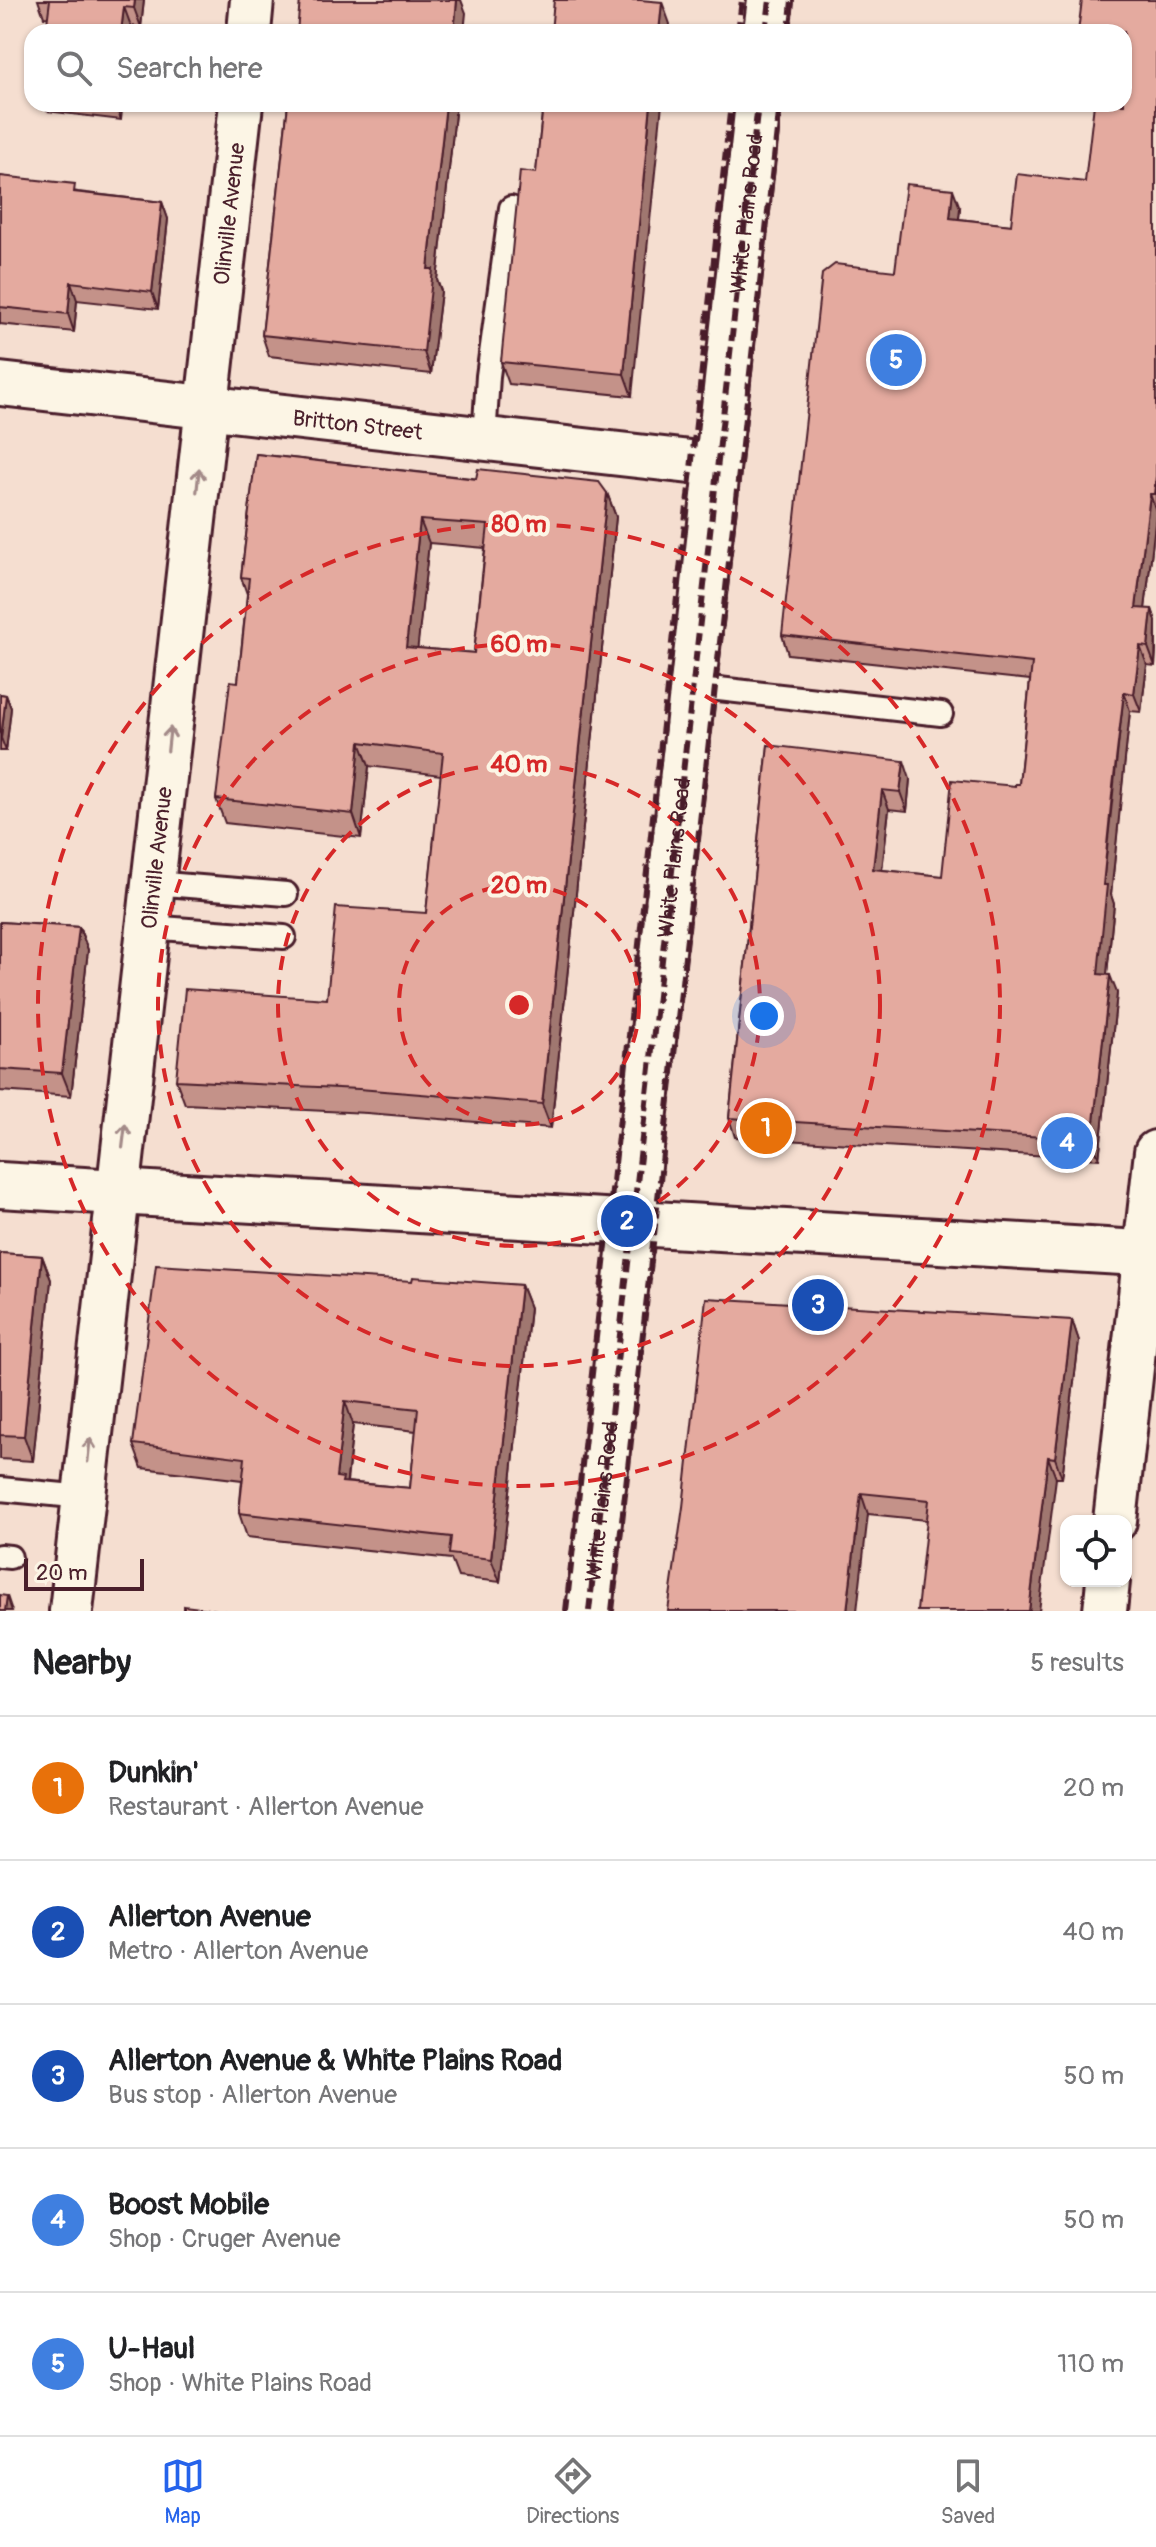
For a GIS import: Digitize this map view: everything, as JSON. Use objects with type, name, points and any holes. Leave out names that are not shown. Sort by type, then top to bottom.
[{"type":"main road","points":[[767,24],[770,0]]},
{"type":"main road","name":"White Plains Road","points":[[589,1611],[757,112]]},
{"type":"main road","points":[[0,1185],[1150,1254]]},
{"type":"street","points":[[250,24],[252,0]]},
{"type":"street","name":"Olinville Avenue","points":[[71,1611],[240,112]]},
{"type":"street","name":"Britton Street","points":[[0,384],[717,465]]},
{"type":"street","points":[[1116,1515],[1150,1254],[1156,1152]]},
{"type":"street","points":[[1105,1611],[1107,1587]]},
{"type":"lane","points":[[484,439],[488,376],[511,208]]},
{"type":"lane","points":[[692,686],[941,714]]},
{"type":"lane","points":[[153,883],[286,894]]},
{"type":"lane","points":[[148,927],[284,937]]},
{"type":"lane","points":[[0,1489],[84,1497]]},
{"type":"building","points":[[50,0],[135,0],[134,8],[124,7],[122,24],[47,24]]},
{"type":"building","points":[[300,0],[457,0],[455,24],[298,24]]},
{"type":"building","points":[[554,0],[662,2],[660,24],[552,24]]},
{"type":"building","points":[[1082,0],[1156,0],[1156,476],[1154,494],[1150,494],[1136,608],[1152,609],[1148,647],[1140,646],[1134,694],[1124,692],[1112,795],[1098,974],[1110,975],[1092,1140],[729,1118],[768,745],[904,761],[900,792],[882,790],[873,869],[942,876],[952,780],[1019,784],[1032,663],[782,635],[822,274],[835,264],[895,271],[906,184],[953,189],[950,218],[1011,225],[1017,174],[1085,182],[1093,112],[1132,112],[1132,24],[1079,24]]},
{"type":"building","points":[[287,112],[445,112],[428,269],[433,269],[424,352],[262,335]]},
{"type":"building","points":[[542,112],[650,112],[624,374],[501,362],[520,171],[536,173]]},
{"type":"building","points":[[0,176],[75,184],[74,192],[162,202],[152,292],[71,282],[68,314],[0,307]]},
{"type":"building","points":[[256,454],[476,479],[478,469],[599,482],[607,493],[542,1104],[359,1089],[176,1080],[185,989],[327,999],[336,907],[426,913],[443,753],[360,742],[353,814],[216,799],[230,681],[238,682],[249,578],[241,577]],"holes":[[[420,520],[488,525],[474,653],[406,647]]]},
{"type":"building","points":[[0,694],[6,695],[1,738],[0,738]]},
{"type":"building","points":[[0,922],[79,927],[62,1073],[0,1069]]},
{"type":"building","points":[[0,1253],[42,1256],[24,1436],[0,1435]]},
{"type":"building","points":[[156,1265],[521,1285],[491,1559],[449,1554],[451,1537],[239,1513],[245,1458],[133,1444]],"holes":[[[345,1401],[418,1409],[410,1488],[342,1482],[343,1478],[336,1477]]]},
{"type":"building","points":[[706,1298],[1072,1320],[1055,1458],[1048,1457],[1029,1611],[917,1611],[929,1500],[861,1493],[847,1611],[668,1611]]},
{"type":"building","points":[[0,1595],[7,1596],[5,1611],[0,1611]]},
{"type":"building","points":[[184,1606],[225,1611],[184,1611]]},
{"type":"railway","points":[[739,24],[742,0]]},
{"type":"railway","points":[[767,24],[770,0]]},
{"type":"railway","points":[[790,24],[792,0]]},
{"type":"railway","points":[[566,1611],[730,112]]},
{"type":"railway","points":[[589,1611],[757,112]]},
{"type":"railway","points":[[612,1611],[779,112]]},
{"type":"place","name":"U-Haul","points":[[896,360]]},
{"type":"place","name":"Dunkin'","points":[[766,1128]]},
{"type":"place","name":"Boost Mobile","points":[[1067,1143]]},
{"type":"place","name":"Allerton Avenue","points":[[627,1221]]},
{"type":"place","name":"Allerton Avenue & White Plains Road","points":[[818,1305]]}]
